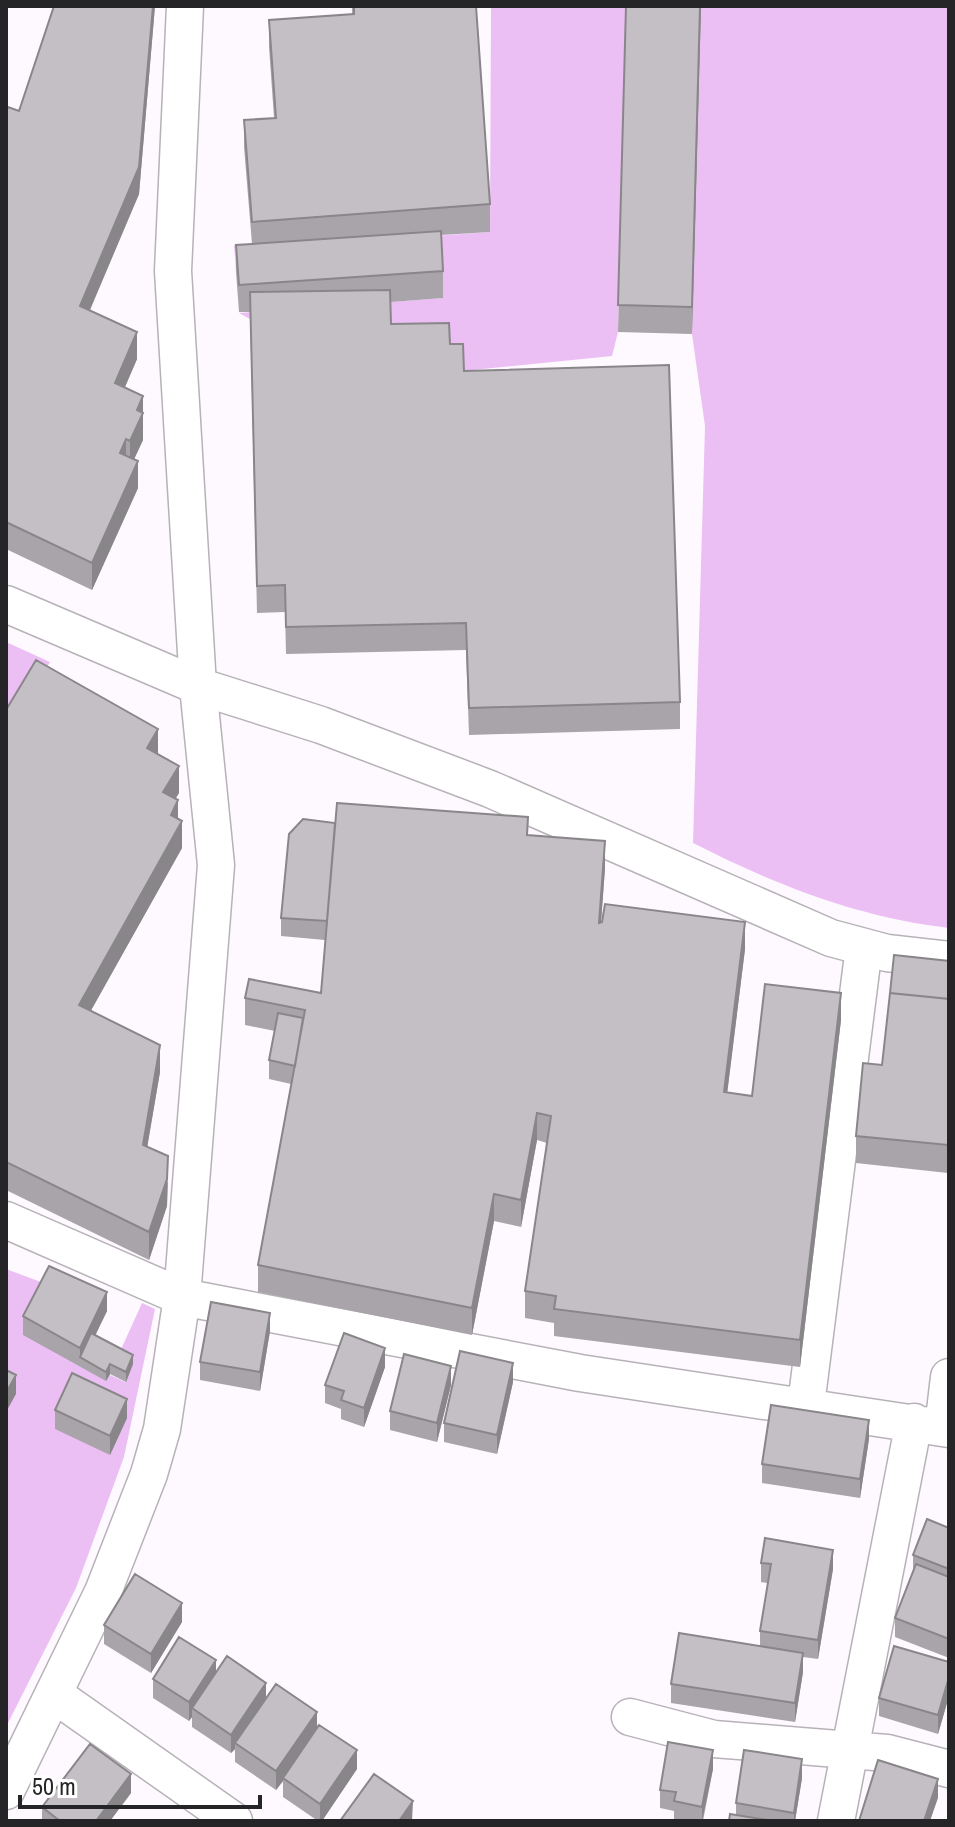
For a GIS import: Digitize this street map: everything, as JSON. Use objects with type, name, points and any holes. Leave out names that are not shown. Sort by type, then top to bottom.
[{"type":"street","points":[[6,1791],[108,1580],[149,1474],[162,1429],[182,1297],[215,896],[214,834],[198,686],[173,271],[185,6]]},
{"type":"street","points":[[6,604],[198,686],[321,725],[490,789],[774,915],[864,947],[949,960]]},
{"type":"street","points":[[806,1405],[864,947]]},
{"type":"street","points":[[6,1220],[182,1297],[565,1370],[935,1426]]},
{"type":"street","points":[[836,1821],[848,1749],[949,1377]]},
{"type":"street","points":[[55,1695],[234,1821]]},
{"type":"street","points":[[630,1717],[714,1739],[887,1753],[949,1769]]},
{"type":"shaded area","points":[[491,6],[626,6],[618,332],[612,356],[463,371],[391,351],[390,317],[250,319],[239,313],[443,298],[236,272],[234,245],[252,249],[490,232]]},
{"type":"shaded area","points":[[701,6],[949,6],[949,928],[881,916],[817,897],[693,843],[705,426],[692,334]]},
{"type":"shaded area","points":[[6,642],[50,662],[6,737]]},
{"type":"shaded area","points":[[6,1269],[49,1285],[23,1334],[125,1382],[118,1356],[142,1303],[155,1309],[124,1457],[76,1588],[6,1727]]},
{"type":"building","points":[[54,6],[153,6],[139,167],[80,306],[137,332],[115,383],[143,396],[137,410],[143,413],[130,441],[126,439],[120,453],[138,461],[92,563],[6,522],[6,112],[8,107],[19,111]]},
{"type":"building","points":[[354,6],[476,6],[490,204],[252,222],[244,120],[276,118],[269,20],[354,14]]},
{"type":"building","points":[[626,6],[700,6],[692,307],[618,305]]},
{"type":"building","points":[[441,231],[443,271],[239,285],[236,245]]},
{"type":"building","points":[[390,290],[391,324],[449,323],[450,344],[463,344],[464,371],[669,365],[680,702],[469,708],[466,623],[286,627],[285,585],[257,586],[250,292]]},
{"type":"building","points":[[36,660],[158,729],[147,748],[179,766],[163,792],[178,800],[171,815],[182,821],[79,1005],[160,1045],[143,1145],[168,1156],[167,1179],[149,1232],[6,1162],[6,710]]},
{"type":"building","points":[[337,803],[528,817],[527,835],[605,841],[599,923],[602,922],[605,904],[745,922],[724,1092],[752,1096],[765,984],[841,993],[800,1340],[554,1309],[556,1296],[525,1291],[551,1116],[537,1113],[521,1200],[494,1194],[472,1308],[258,1265],[305,1010],[245,998],[249,979],[321,993]]},
{"type":"building","points":[[303,819],[335,823],[327,921],[281,918],[289,834]]},
{"type":"building","points":[[894,955],[949,961],[949,999],[890,993]]},
{"type":"building","points":[[890,993],[949,999],[948,1145],[856,1136],[863,1063],[882,1065]]},
{"type":"building","points":[[278,1013],[303,1018],[295,1066],[269,1060]]},
{"type":"building","points":[[49,1266],[107,1292],[80,1348],[23,1316]]},
{"type":"building","points":[[211,1302],[270,1313],[260,1372],[200,1362]]},
{"type":"building","points":[[91,1333],[133,1355],[126,1372],[110,1364],[106,1372],[80,1357]]},
{"type":"building","points":[[344,1333],[385,1348],[364,1408],[341,1400],[344,1391],[325,1385]]},
{"type":"building","points":[[460,1351],[513,1363],[497,1435],[444,1423]]},
{"type":"building","points":[[404,1354],[451,1366],[437,1423],[390,1411]]},
{"type":"building","points":[[6,1370],[16,1375],[6,1393]]},
{"type":"building","points":[[72,1373],[127,1399],[110,1436],[55,1410]]},
{"type":"building","points":[[771,1405],[869,1420],[860,1479],[762,1464]]},
{"type":"building","points":[[927,1519],[949,1528],[949,1569],[913,1555]]},
{"type":"building","points":[[765,1538],[833,1550],[818,1640],[760,1631],[771,1564],[761,1563]]},
{"type":"building","points":[[916,1564],[949,1577],[949,1639],[895,1618]]},
{"type":"building","points":[[135,1574],[182,1603],[151,1654],[104,1625]]},
{"type":"building","points":[[679,1633],[803,1653],[795,1703],[671,1684]]},
{"type":"building","points":[[179,1637],[216,1660],[189,1702],[153,1679]]},
{"type":"building","points":[[894,1646],[949,1662],[949,1677],[938,1715],[879,1698]]},
{"type":"building","points":[[227,1656],[266,1683],[231,1735],[192,1708]]},
{"type":"building","points":[[276,1684],[317,1712],[276,1771],[235,1743]]},
{"type":"building","points":[[319,1725],[357,1750],[320,1804],[283,1778]]},
{"type":"building","points":[[668,1742],[713,1750],[702,1807],[674,1801],[676,1792],[660,1790]]},
{"type":"building","points":[[90,1744],[131,1774],[96,1821],[60,1821],[42,1807]]},
{"type":"building","points":[[744,1750],[802,1759],[794,1813],[736,1803]]},
{"type":"building","points":[[878,1760],[938,1779],[924,1821],[859,1821]]},
{"type":"building","points":[[374,1774],[413,1801],[399,1821],[340,1821]]},
{"type":"building","points":[[730,1814],[774,1821],[729,1821]]}]
